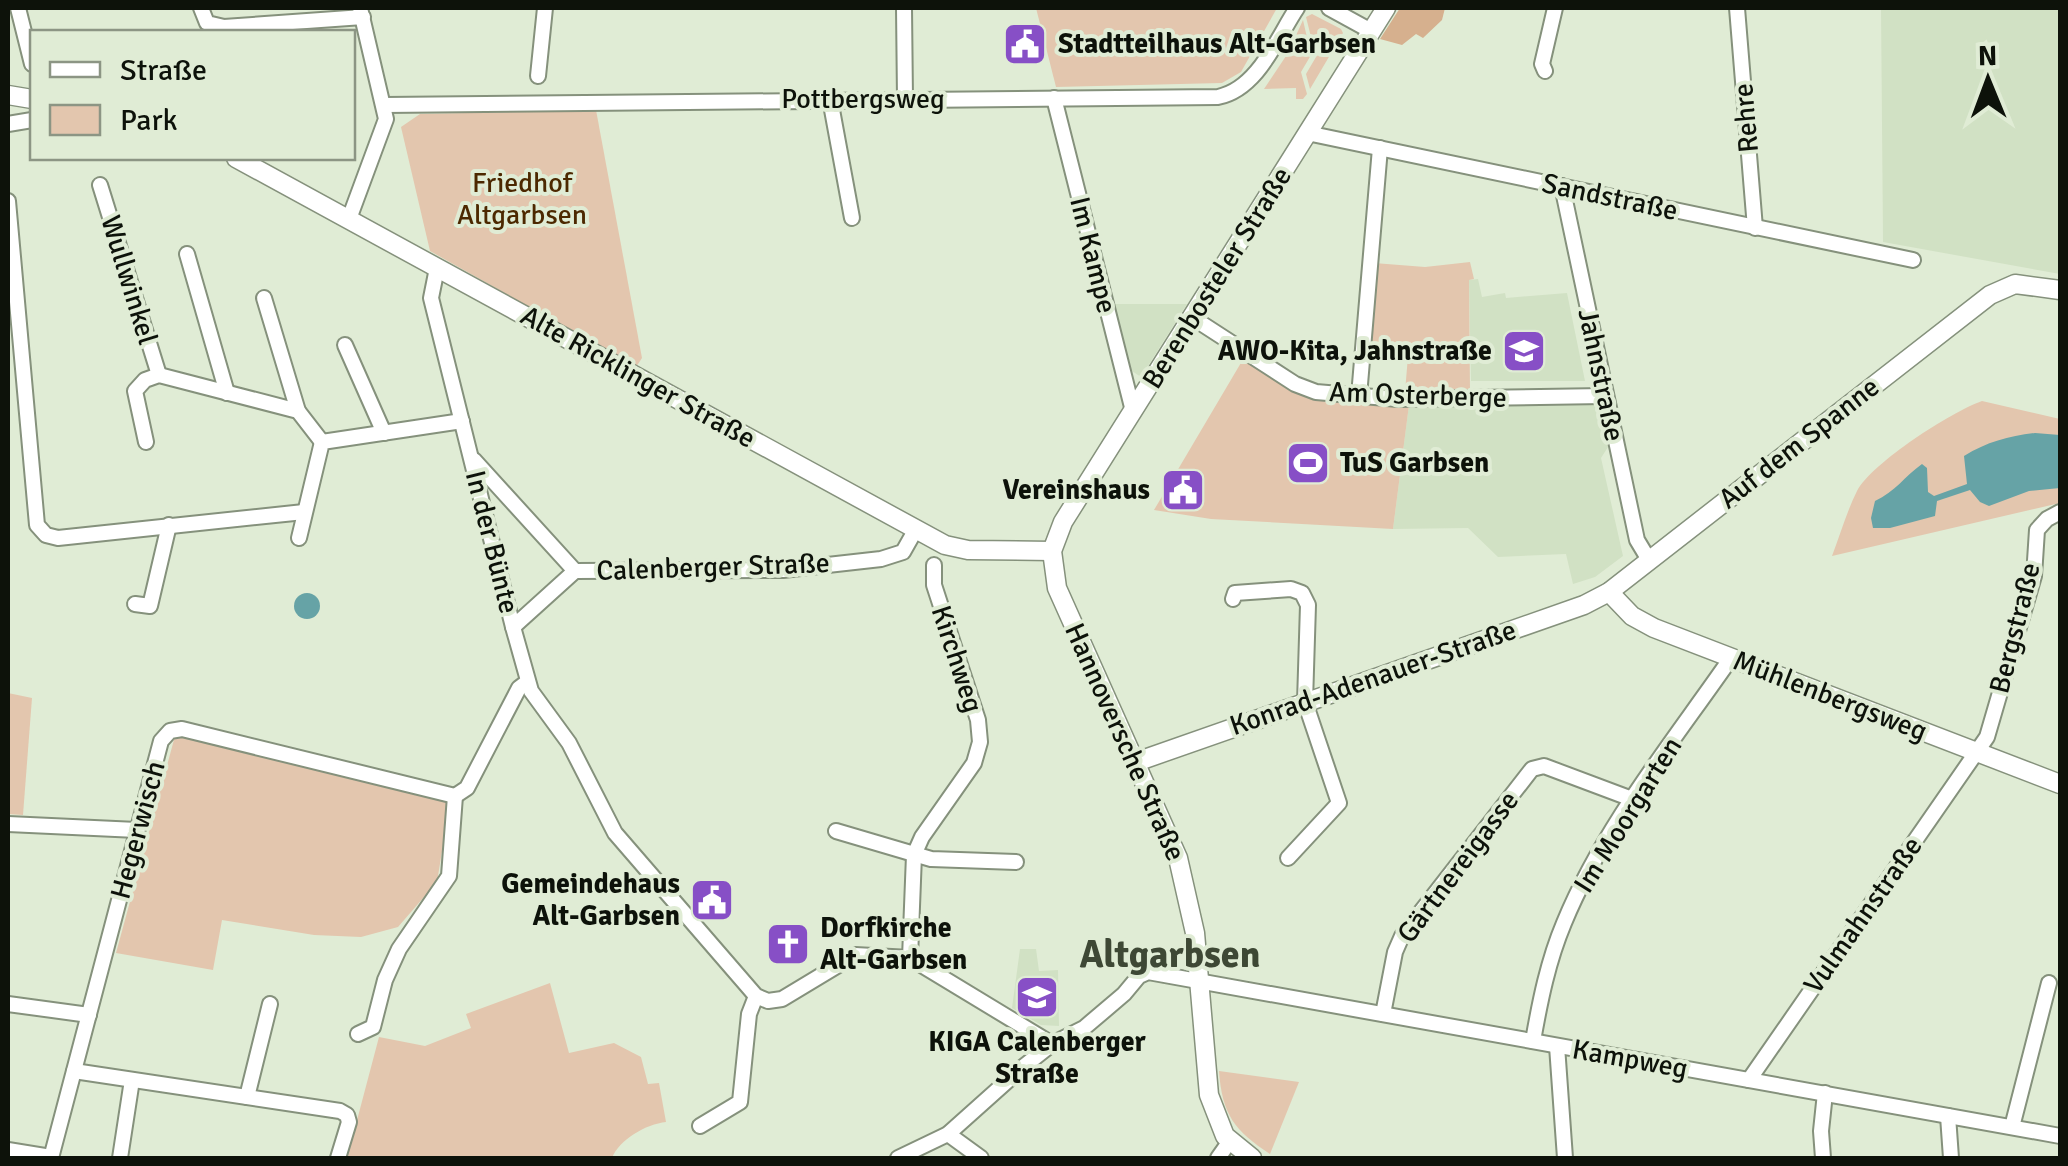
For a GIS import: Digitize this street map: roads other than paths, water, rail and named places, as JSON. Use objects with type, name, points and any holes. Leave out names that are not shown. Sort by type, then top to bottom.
[{"type":"street","points":[[18,8],[30,56]]},
{"type":"street","points":[[201,8],[205,20],[224,28],[362,12],[385,105],[383,132],[349,219]]},
{"type":"street","points":[[538,76],[545,8]]},
{"type":"street","points":[[904,8],[904,99]]},
{"type":"street","name":"Pottbergsweg","points":[[385,105],[1229,95],[1250,80],[1297,8]]},
{"type":"street","points":[[1329,8],[1371,31]]},
{"type":"street","name":"Berenbosteler Straße","points":[[1052,550],[1059,528],[1386,8]]},
{"type":"street","points":[[1546,71],[1542,64],[1554,8]]},
{"type":"street","name":"Rehre","points":[[1736,8],[1755,228]]},
{"type":"street","name":"Im Kampe","points":[[1054,98],[1133,411]]},
{"type":"street","points":[[830,100],[852,218]]},
{"type":"street","name":"Sandstraße","points":[[1307,133],[1914,260]]},
{"type":"street","points":[[1358,396],[1380,148]]},
{"type":"street","name":"Alte Ricklinger Straße","points":[[240,160],[957,549],[1052,550]]},
{"type":"street","name":"Wullwinkel","points":[[100,185],[159,375]]},
{"type":"street","name":"Jahnstraße","points":[[1562,186],[1636,540],[1648,560]]},
{"type":"street","points":[[8,200],[37,525],[58,538],[304,512]]},
{"type":"street","points":[[187,254],[227,392]]},
{"type":"street","name":"In der Bünte","points":[[438,268],[431,298],[513,627]]},
{"type":"street","name":"Auf dem Spanne","points":[[1609,592],[1990,295],[2009,285],[2026,283],[2060,290]]},
{"type":"street","points":[[264,298],[298,411],[322,442]]},
{"type":"street","name":"Am Osterberge","points":[[1192,318],[1302,388],[1330,395],[1398,399],[1604,396]]},
{"type":"street","points":[[345,345],[384,433]]},
{"type":"street","name":"Wullwinkel","points":[[146,442],[135,392],[145,380],[159,375],[298,411]]},
{"type":"street","points":[[322,442],[462,421]]},
{"type":"street","points":[[298,538],[322,442]]},
{"type":"street","name":"In der Bünte","points":[[471,457],[574,571]]},
{"type":"street","name":"Bergstraße","points":[[1977,751],[1987,737],[2034,576],[2037,530],[2046,519],[2060,512]]},
{"type":"street","points":[[136,604],[150,606],[168,525]]},
{"type":"street","name":"Calenberger Straße","points":[[513,627],[574,571],[783,570],[881,559],[903,552],[916,529]]},
{"type":"street","name":"Hannoversche Straße","points":[[1052,550],[1057,588],[1166,829],[1185,881],[1194,928],[1209,1095],[1220,1129],[1252,1158]]},
{"type":"street","name":"Kirchweg","points":[[910,958],[914,855],[922,837],[974,764],[980,742],[978,720],[934,585],[934,565]]},
{"type":"street","points":[[1233,599],[1235,593],[1279,589],[1298,590],[1306,598],[1305,702],[1339,802],[1288,858]]},
{"type":"street","name":"Mühlenbergsweg","points":[[1609,592],[1639,621],[2060,784]]},
{"type":"street","name":"Konrad-Adenauer-Straße","points":[[1136,762],[1584,605],[1609,592]]},
{"type":"street","points":[[513,627],[527,682],[569,743],[615,833],[756,996],[768,1001],[782,999],[854,955],[910,958],[1052,1044]]},
{"type":"street","name":"Im Moorgarten","points":[[1533,1041],[1545,979],[1564,922],[1591,868],[1632,799],[1731,658]]},
{"type":"street","points":[[358,1034],[373,1027],[385,980],[399,949],[446,883],[455,796],[467,788],[519,688],[527,682]]},
{"type":"street","name":"Hegerwisch","points":[[51,1158],[161,741],[170,731],[178,728],[455,796]]},
{"type":"street","name":"Vulmahnstraße","points":[[1749,1080],[1977,751]]},
{"type":"street","name":"Gärtnereigasse","points":[[1383,1014],[1402,936],[1532,769],[1544,766],[1632,799]]},
{"type":"street","points":[[8,824],[138,830]]},
{"type":"street","points":[[836,831],[931,859],[1016,862]]},
{"type":"street","points":[[898,1158],[948,1134],[1052,1044],[1094,1020],[1144,973],[1199,980]]},
{"type":"street","name":"Kampweg","points":[[1199,980],[2060,1136]]},
{"type":"street","points":[[2012,1127],[2048,983]]},
{"type":"street","points":[[700,1126],[740,1102],[749,1014],[756,996]]},
{"type":"street","points":[[8,1004],[89,1015]]},
{"type":"street","points":[[247,1097],[270,1004]]},
{"type":"street","points":[[1557,1046],[1565,1158]]},
{"type":"street","points":[[74,1071],[340,1111],[348,1118],[338,1158]]},
{"type":"street","points":[[120,1158],[132,1080]]},
{"type":"street","points":[[1823,1158],[1821,1131],[1826,1094]]},
{"type":"street","points":[[1948,1116],[1951,1158]]},
{"type":"street","points":[[948,1134],[981,1158]]},
{"type":"street","points":[[1218,1158],[1230,1142]]},
{"type":"street","points":[[8,1150],[51,1158]]},
{"type":"water","points":[[2035,433],[2060,435],[2060,488],[2029,491],[1989,506],[1970,490],[1937,501],[1935,516],[1890,528],[1873,528],[1875,501],[1922,464],[1927,468],[1928,492],[1934,496],[1967,484],[1964,456],[1998,440]]},
{"type":"water","points":[[307,593],[316,597],[320,606],[316,615],[307,619],[298,615],[294,606],[298,597]]},
{"type":"place","name":"Stadtteilhaus Alt-Garbsen","points":[[1025,44]]},
{"type":"place","name":"AWO-Kita, Jahnstraße","points":[[1524,351]]},
{"type":"place","name":"TuS Garbsen","points":[[1308,463]]},
{"type":"place","name":"Vereinshaus","points":[[1183,490]]},
{"type":"place","name":"Gemeindehaus Alt-Garbsen","points":[[712,900]]},
{"type":"place","name":"Dorfkirche Alt-Garbsen","points":[[788,944]]},
{"type":"place","name":"KIGA Calenberger Straße","points":[[1037,997]]},
{"type":"district","name":"Altgarbsen","points":[[1170,954]]},
{"type":"park label","name":"Friedhof Altgarbsen","points":[[522,199]]}]
